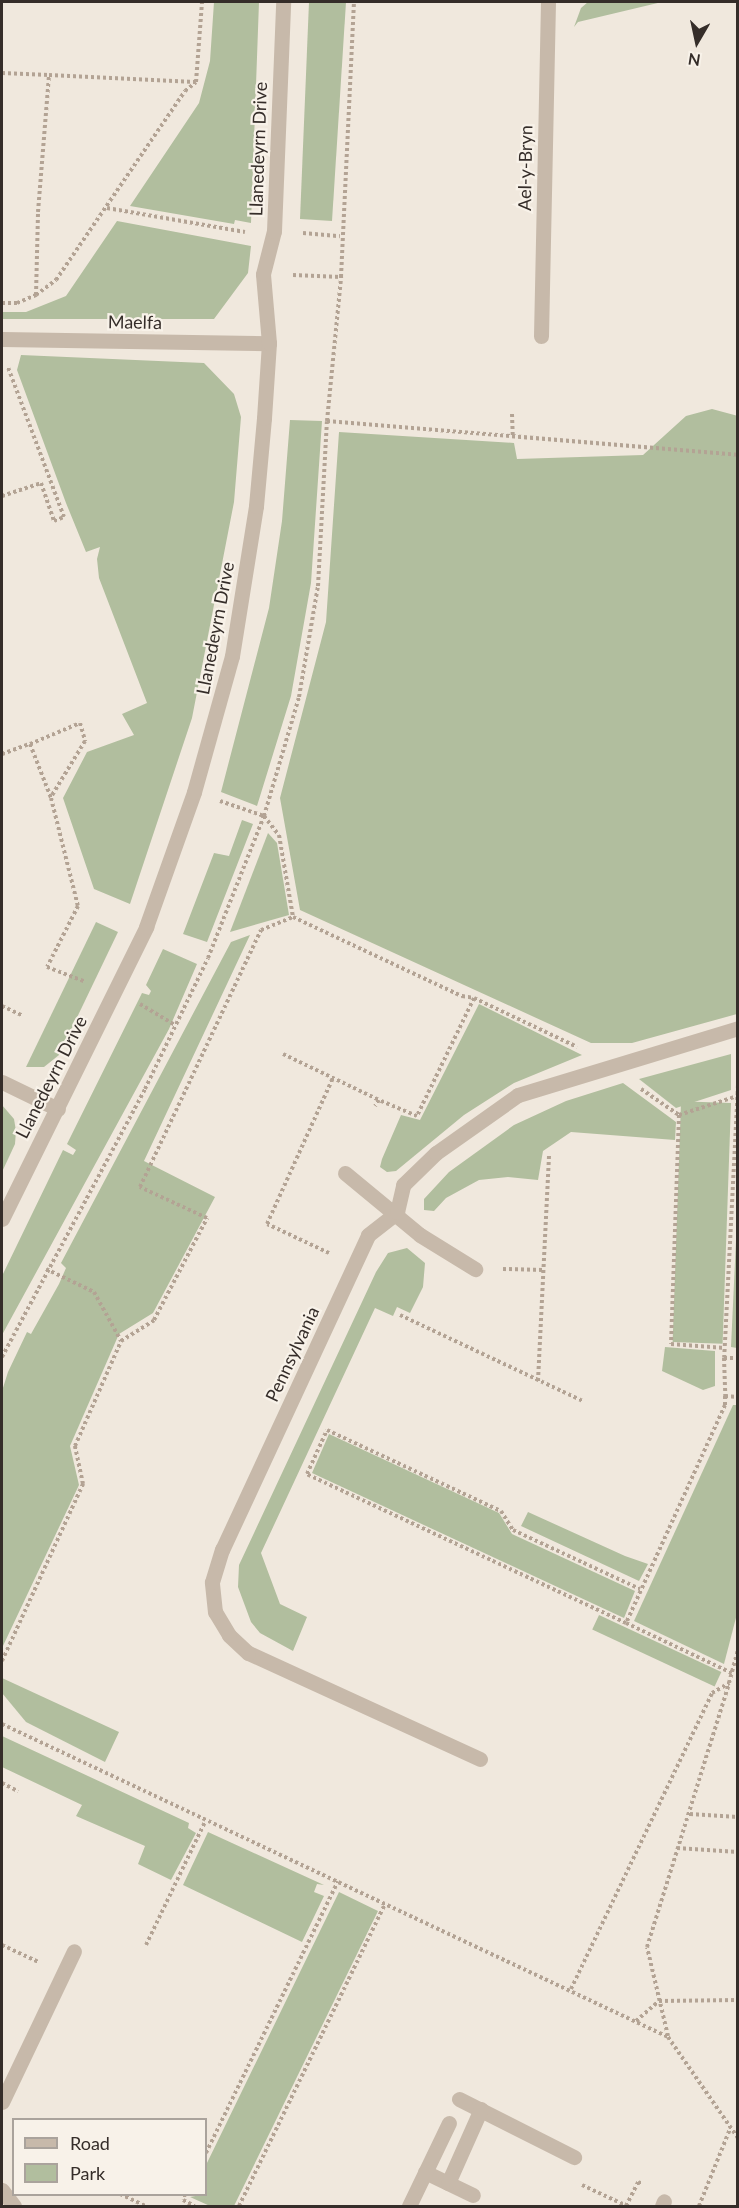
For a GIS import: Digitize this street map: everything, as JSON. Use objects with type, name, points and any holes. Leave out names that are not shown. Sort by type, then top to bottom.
[{"type":"street","name":"Llanedeyrn Drive","points":[[2,1219],[146,927],[194,792],[229,668],[244,594],[256,506],[269,343],[263,274],[274,231],[283,2]]},
{"type":"street","name":"Ael-y-Bryn","points":[[541,336],[548,2]]},
{"type":"street","name":"Maelfa","points":[[3,347],[269,343]]},
{"type":"street","points":[[397,1212],[403,1185],[479,1120],[518,1095],[607,1065],[738,1028]]},
{"type":"street","points":[[2,1082],[58,1109]]},
{"type":"street","points":[[345,1173],[397,1212],[420,1235],[475,1269]]},
{"type":"street","name":"Pennsylvania","points":[[397,1212],[368,1235],[222,1550],[212,1582],[215,1612],[229,1635],[248,1653],[480,1759]]},
{"type":"street","points":[[2,2102],[74,1951]]},
{"type":"street","points":[[459,2099],[574,2157]]},
{"type":"street","points":[[448,2182],[482,2109]]},
{"type":"street","points":[[409,2206],[449,2123]]},
{"type":"street","points":[[425,2172],[473,2195]]},
{"type":"street","points":[[2,2190],[14,2206]]},
{"type":"path","points":[[2,303],[17,303],[36,295],[56,280],[185,91],[196,82],[202,2]]},
{"type":"path","points":[[2,73],[196,82]]},
{"type":"path","points":[[36,295],[38,212],[49,75]]},
{"type":"path","points":[[106,208],[232,232],[274,231],[341,236]]},
{"type":"path","points":[[263,274],[341,277]]},
{"type":"path","points":[[2,496],[41,483],[54,521],[64,517],[3,347]]},
{"type":"path","points":[[512,414],[513,437]]},
{"type":"path","points":[[327,421],[738,455]]},
{"type":"path","points":[[2,754],[80,723],[84,741],[51,798]]},
{"type":"path","points":[[30,744],[51,798],[78,906],[47,967],[84,981]]},
{"type":"path","points":[[194,792],[264,816],[279,835],[292,917]]},
{"type":"path","points":[[2,1660],[83,1484],[75,1446],[121,1341],[154,1320],[207,1218],[140,1187],[261,930],[292,917],[462,996],[474,998],[590,1053],[679,1115]]},
{"type":"path","points":[[283,1054],[417,1116],[474,998]]},
{"type":"path","points":[[139,1003],[175,1025]]},
{"type":"path","points":[[2,1006],[23,1016]]},
{"type":"path","points":[[333,1078],[267,1224],[354,1265]]},
{"type":"path","points":[[626,1623],[725,1405],[724,1358],[738,1085]]},
{"type":"path","points":[[679,1115],[737,1096]]},
{"type":"path","points":[[375,1106],[379,1100]]},
{"type":"path","points":[[679,1115],[670,1344],[725,1348]]},
{"type":"path","points":[[538,1380],[549,1154]]},
{"type":"path","points":[[46,1269],[94,1292],[121,1341]]},
{"type":"path","points":[[475,1269],[543,1270]]},
{"type":"path","points":[[400,1315],[583,1401]]},
{"type":"path","points":[[724,1358],[738,1358]]},
{"type":"path","points":[[725,1396],[738,1397]]},
{"type":"path","points":[[640,1589],[513,1530],[501,1511],[327,1430],[307,1474],[732,1673]]},
{"type":"path","points":[[738,1649],[690,1814],[677,1848],[647,1947],[668,2037],[738,2138]]},
{"type":"path","points":[[571,1989],[712,1693],[729,1683]]},
{"type":"path","points":[[2,1724],[205,1822],[571,1989],[668,2037]]},
{"type":"path","points":[[2,1783],[18,1791]]},
{"type":"path","points":[[690,1814],[738,1817]]},
{"type":"path","points":[[146,1945],[205,1822]]},
{"type":"path","points":[[677,1848],[738,1852]]},
{"type":"path","points":[[207,2151],[338,1881]]},
{"type":"path","points":[[238,2206],[385,1904]]},
{"type":"path","points":[[2,1945],[63,1974]]},
{"type":"path","points":[[636,2021],[659,2001],[738,2000]]},
{"type":"path","points":[[699,2206],[730,2128]]},
{"type":"path","points":[[124,2196],[146,2206]]},
{"type":"path","points":[[184,2196],[183,2200],[195,2206]]},
{"type":"green space","points":[[214,2],[259,2],[251,223],[235,220],[234,224],[130,206],[199,103],[210,61]]},
{"type":"green space","points":[[309,2],[346,2],[332,221],[300,219]]},
{"type":"green space","points":[[588,2],[662,2],[578,22],[574,27],[581,8]]},
{"type":"green space","points":[[117,221],[251,246],[248,273],[214,319],[2,319],[2,312],[26,312],[66,296]]},
{"type":"green space","points":[[21,355],[204,363],[234,394],[241,417],[234,502],[192,718],[130,904],[94,889],[63,798],[87,752],[134,735],[122,714],[147,703],[99,578],[97,559],[100,547],[86,552],[17,370]]},
{"type":"green space","points":[[712,409],[738,416],[737,1014],[632,1043],[591,1043],[300,910],[280,798],[326,622],[339,432],[514,443],[517,459],[643,455],[686,416]]},
{"type":"green space","points":[[290,420],[322,421],[311,583],[291,696],[257,806],[221,792],[269,608],[282,521]]},
{"type":"green space","points":[[242,820],[253,824],[207,942],[183,934],[214,853],[229,856]]},
{"type":"green space","points":[[268,833],[277,843],[289,915],[230,932]]},
{"type":"green space","points":[[96,922],[118,932],[59,1055],[44,1067],[26,1067]]},
{"type":"green space","points":[[250,935],[144,1161],[215,1197],[153,1313],[119,1334],[70,1446],[79,1485],[2,1648],[2,1391],[8,1372],[27,1332],[31,1334],[59,1284],[66,1268],[61,1263],[231,942]]},
{"type":"green space","points":[[163,949],[197,964],[169,1029],[2,1335],[2,1276],[63,1150],[73,1155],[76,1150],[67,1144],[142,993],[149,995],[151,991],[146,985]]},
{"type":"green space","points":[[479,1004],[582,1055],[514,1083],[464,1115],[396,1171],[387,1172],[380,1167],[401,1115],[420,1120]]},
{"type":"green space","points":[[731,1054],[731,1090],[676,1108],[639,1079]]},
{"type":"green space","points":[[623,1083],[676,1122],[675,1140],[571,1132],[543,1151],[538,1180],[508,1177],[479,1180],[446,1198],[434,1211],[424,1210],[424,1199],[449,1172],[514,1125],[566,1101]]},
{"type":"green space","points":[[681,1101],[731,1103],[723,1344],[673,1342]]},
{"type":"green space","points":[[2,1105],[14,1119],[16,1131],[15,1144],[2,1172]]},
{"type":"green space","points":[[736,1240],[738,1241],[737,1348],[731,1347]]},
{"type":"green space","points":[[407,1248],[425,1263],[423,1287],[410,1313],[397,1307],[393,1316],[375,1308],[261,1553],[280,1604],[307,1617],[293,1651],[260,1633],[251,1622],[238,1587],[239,1565],[376,1272],[388,1253]]},
{"type":"green space","points":[[665,1347],[715,1351],[715,1386],[703,1390],[662,1371]]},
{"type":"green space","points":[[733,1405],[738,1405],[738,1610],[724,1664],[634,1621]]},
{"type":"green space","points":[[329,1434],[499,1513],[512,1534],[635,1591],[624,1618],[312,1473]]},
{"type":"green space","points":[[528,1512],[625,1556],[648,1564],[639,1581],[521,1526]]},
{"type":"green space","points":[[599,1615],[721,1672],[715,1687],[592,1630]]},
{"type":"green space","points":[[2,1678],[119,1732],[105,1762],[26,1722],[2,1693]]},
{"type":"green space","points":[[2,1736],[189,1823],[188,1828],[196,1833],[171,1880],[138,1864],[145,1846],[76,1816],[82,1805],[2,1767]]},
{"type":"green space","points":[[208,1832],[324,1885],[317,1884],[314,1892],[324,1896],[302,1942],[183,1885]]},
{"type":"green space","points":[[339,1892],[378,1911],[234,2206],[210,2206],[190,2197],[207,2196],[207,2163]]}]
